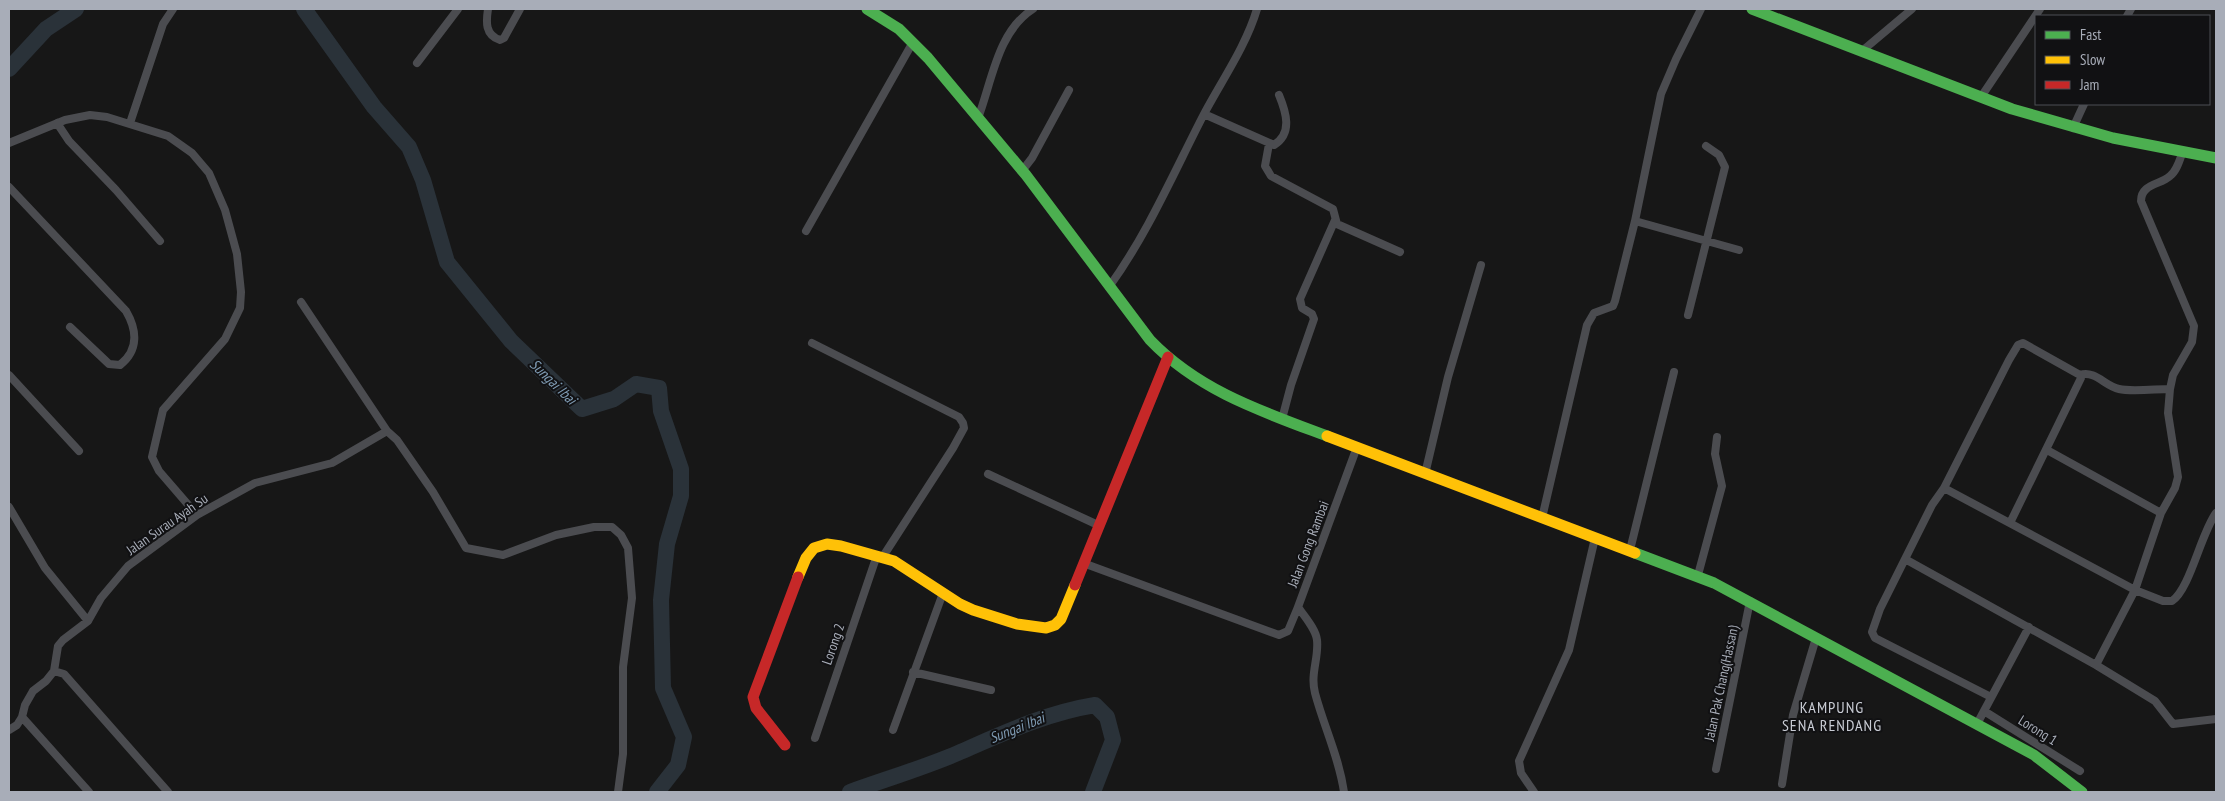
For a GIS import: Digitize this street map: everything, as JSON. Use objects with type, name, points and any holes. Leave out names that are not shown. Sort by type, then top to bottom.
[{"type":"main road","points":[[867,9],[899,29],[913,42],[978,118],[1022,171],[1150,340],[1168,357],[1214,389],[1282,419],[1425,474],[1698,575],[1750,601],[2047,763],[2082,792]]},
{"type":"main road","points":[[1752,9],[1981,97],[2073,128],[2216,158]]},
{"type":"main road","points":[[785,745],[754,706],[753,697],[808,554],[820,544],[848,548],[879,558],[893,560],[928,581],[964,607],[1030,627],[1047,628],[1055,626],[1061,619],[1168,357]]},
{"type":"street","points":[[130,123],[163,24],[173,9]]},
{"type":"street","points":[[417,63],[458,9]]},
{"type":"street","points":[[488,9],[487,27],[490,33],[500,40],[504,38],[520,9]]},
{"type":"street","points":[[978,118],[1005,42],[1018,22],[1033,9]]},
{"type":"street","points":[[1109,287],[1138,243],[1242,44],[1257,9]]},
{"type":"street","points":[[1542,518],[1587,325],[1594,313],[1613,306],[1635,221],[1661,94],[1701,9]]},
{"type":"street","points":[[1862,51],[1912,9]]},
{"type":"street","points":[[1981,97],[2035,16]]},
{"type":"street","points":[[806,232],[913,42]]},
{"type":"street","points":[[1022,171],[1032,158],[1069,90]]},
{"type":"street","points":[[1204,114],[1274,145],[1279,142],[1286,127],[1285,110],[1279,95]]},
{"type":"street","points":[[2073,128],[2084,105]]},
{"type":"street","points":[[9,143],[57,123],[90,115],[130,123],[168,136],[192,154],[209,173],[225,210],[237,254],[241,292],[240,308],[235,322],[211,357],[163,410],[152,457],[159,471],[197,515]]},
{"type":"street","points":[[57,123],[69,141],[116,190],[160,241]]},
{"type":"street","points":[[1269,144],[1265,166],[1266,172],[1333,209],[1337,224],[1400,252]]},
{"type":"street","points":[[1688,315],[1725,167],[1719,155],[1706,146]]},
{"type":"street","points":[[2096,665],[2135,590],[2160,513],[2175,488],[2178,477],[2168,413],[2170,389],[2173,375],[2192,342],[2194,326],[2141,201],[2141,196],[2144,190],[2165,180],[2174,173],[2183,151]]},
{"type":"street","points":[[9,187],[126,311],[132,321],[135,332],[132,352],[120,365],[109,364],[70,327]]},
{"type":"street","points":[[1282,419],[1291,384],[1314,319],[1312,314],[1302,308],[1300,300],[1335,220]]},
{"type":"street","points":[[1635,221],[1739,250]]},
{"type":"street","points":[[1425,474],[1448,377],[1482,264]]},
{"type":"street","points":[[301,302],[387,431],[397,440],[433,492],[463,546],[469,550],[499,555],[556,535],[594,526],[612,527],[623,538],[628,548],[632,598],[623,667],[623,754],[618,792]]},
{"type":"street","points":[[1991,697],[1872,636],[1872,632],[1880,609],[1932,504],[1944,488],[2018,345],[2023,343],[2080,375],[2089,373],[2113,387],[2125,390],[2170,389]]},
{"type":"street","name":"Lorong 2","points":[[812,344],[959,418],[964,428],[953,448],[879,558],[815,738]]},
{"type":"street","points":[[1630,550],[1674,372]]},
{"type":"street","points":[[9,375],[79,451]]},
{"type":"street","points":[[2010,524],[2081,380],[2080,375]]},
{"type":"street","name":"Jalan Surau Ayah Su","points":[[54,671],[58,646],[88,621],[102,598],[128,566],[197,515],[255,483],[332,463],[387,431]]},
{"type":"street","points":[[1698,575],[1722,486],[1715,454],[1717,437]]},
{"type":"street","name":"Jalan Gong Rambai","points":[[1344,792],[1337,756],[1314,691],[1313,672],[1317,639],[1315,632],[1298,607],[1357,447]]},
{"type":"street","points":[[2047,450],[2160,513]]},
{"type":"street","points":[[988,474],[1098,526]]},
{"type":"street","points":[[1944,488],[2135,590],[2164,601],[2172,601],[2176,598],[2216,513]]},
{"type":"street","points":[[9,507],[45,568],[88,621]]},
{"type":"street","points":[[1534,792],[1521,772],[1520,761],[1569,650],[1595,538]]},
{"type":"street","points":[[1906,559],[2096,665],[2155,701],[2173,724],[2216,719]]},
{"type":"street","points":[[1083,563],[1279,635],[1288,631],[1298,607]]},
{"type":"street","points":[[893,730],[943,593]]},
{"type":"street","name":"Jalan Pak Chang(Hassan)","points":[[1716,769],[1750,601]]},
{"type":"street","points":[[1977,724],[2029,627]]},
{"type":"street","points":[[1782,784],[1793,715],[1816,638]]},
{"type":"street","points":[[9,730],[17,725],[22,717],[25,705],[33,691],[46,681],[54,671],[64,674],[168,792]]},
{"type":"street","points":[[914,672],[991,690]]},
{"type":"street","name":"Lorong 1","points":[[1984,711],[2080,771]]},
{"type":"street","points":[[22,717],[89,792]]},
{"type":"waterway","points":[[9,69],[46,29],[76,9]]},
{"type":"waterway","name":"Sungai Ibai","points":[[304,9],[374,107],[409,147],[423,180],[447,262],[511,341],[582,409],[614,399],[636,384],[659,388],[661,411],[681,469],[681,496],[667,544],[661,600],[663,688],[684,737],[678,765],[657,792]]},
{"type":"waterway","name":"Sungai Ibai","points":[[850,792],[931,764],[1042,718],[1095,705],[1107,717],[1113,740],[1093,792]]},
{"type":"traffic: fast","points":[[867,9],[899,29],[928,58],[1026,175],[1150,340],[1169,358],[1189,373],[1233,398],[1256,409],[1327,436]]},
{"type":"traffic: fast","points":[[1752,9],[2012,109],[2113,138],[2216,158]]},
{"type":"traffic: fast","points":[[1635,553],[1714,583],[2034,755],[2082,792]]},
{"type":"traffic: slow","points":[[1327,436],[1635,553]]},
{"type":"traffic: slow","points":[[798,577],[806,558],[814,548],[827,544],[841,546],[894,561],[960,604],[973,610],[1017,624],[1046,628],[1055,625],[1061,619],[1075,585]]},
{"type":"traffic: jam","points":[[1075,585],[1168,357]]},
{"type":"traffic: jam","points":[[785,745],[756,708],[753,697],[798,577]]},
{"type":"district","name":"KAMPUNG SENA RENDANG","points":[[1832,716]]}]
